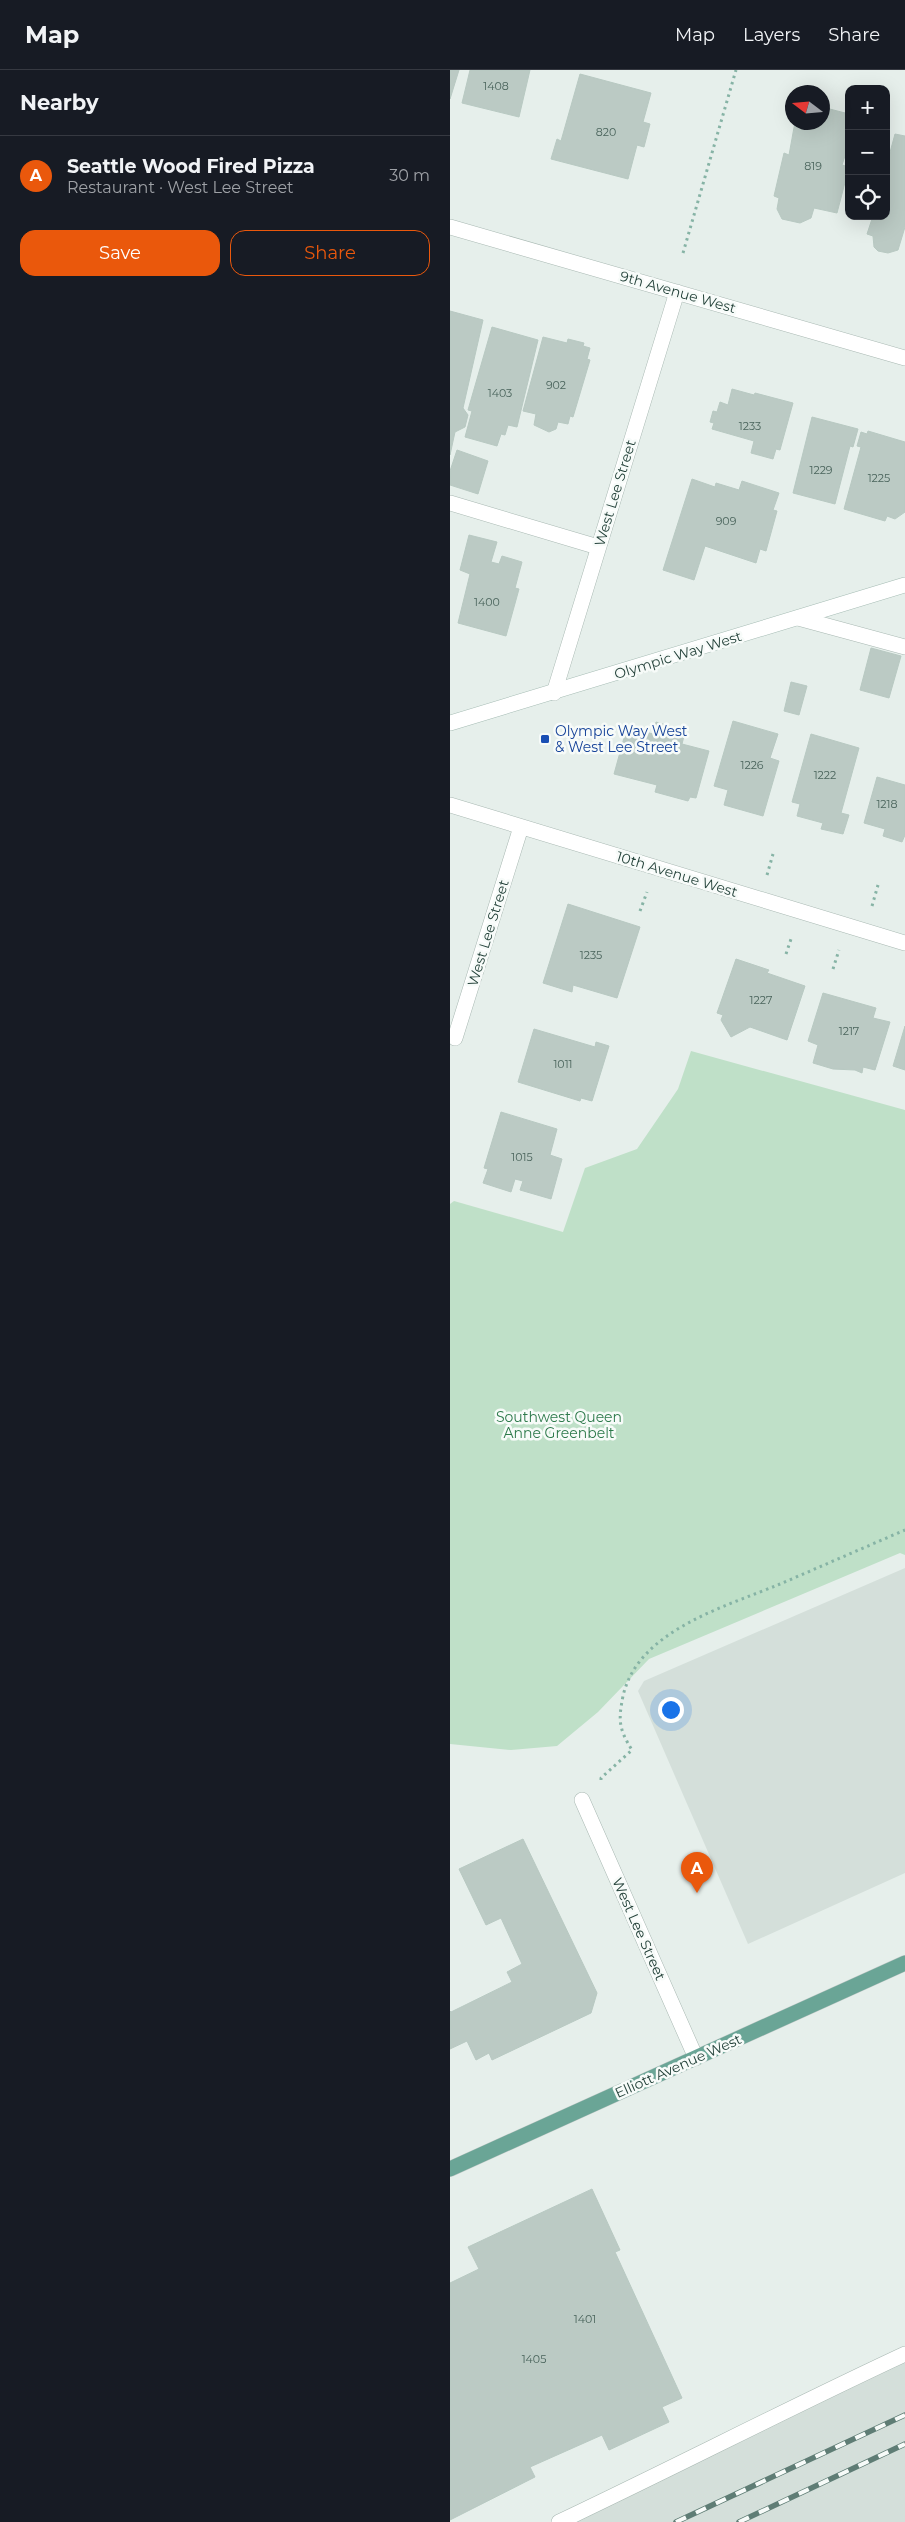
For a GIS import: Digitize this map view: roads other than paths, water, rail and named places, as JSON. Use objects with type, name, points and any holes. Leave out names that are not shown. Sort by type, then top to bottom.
[{"type":"main road","name":"Elliott Avenue West","points":[[450,2169],[905,1963]]},
{"type":"street","name":"9th Avenue West","points":[[450,227],[905,358]]},
{"type":"street","name":"West Lee Street","points":[[554,693],[677,292]]},
{"type":"street","points":[[450,503],[598,547]]},
{"type":"street","name":"Olympic Way West","points":[[450,723],[554,693],[905,584]]},
{"type":"street","points":[[798,618],[905,647]]},
{"type":"street","name":"10th Avenue West","points":[[450,805],[905,943]]},
{"type":"street","name":"West Lee Street","points":[[452,1040],[521,827]]},
{"type":"street","name":"West Lee Street","points":[[582,1800],[696,2058]]},
{"type":"street","points":[[560,2522],[720,2445],[808,2399],[905,2354]]},
{"type":"railway","points":[[676,2522],[905,2415]]},
{"type":"railway","points":[[739,2522],[905,2444]]},
{"type":"place","name":"Olympic Way West & West Lee Street","points":[[545,739]]},
{"type":"place","name":"Seattle Wood Fired Pizza","points":[[697,1893]]},
{"type":"park label","name":"Southwest Queen Anne Greenbelt","points":[[559,1425]]}]
